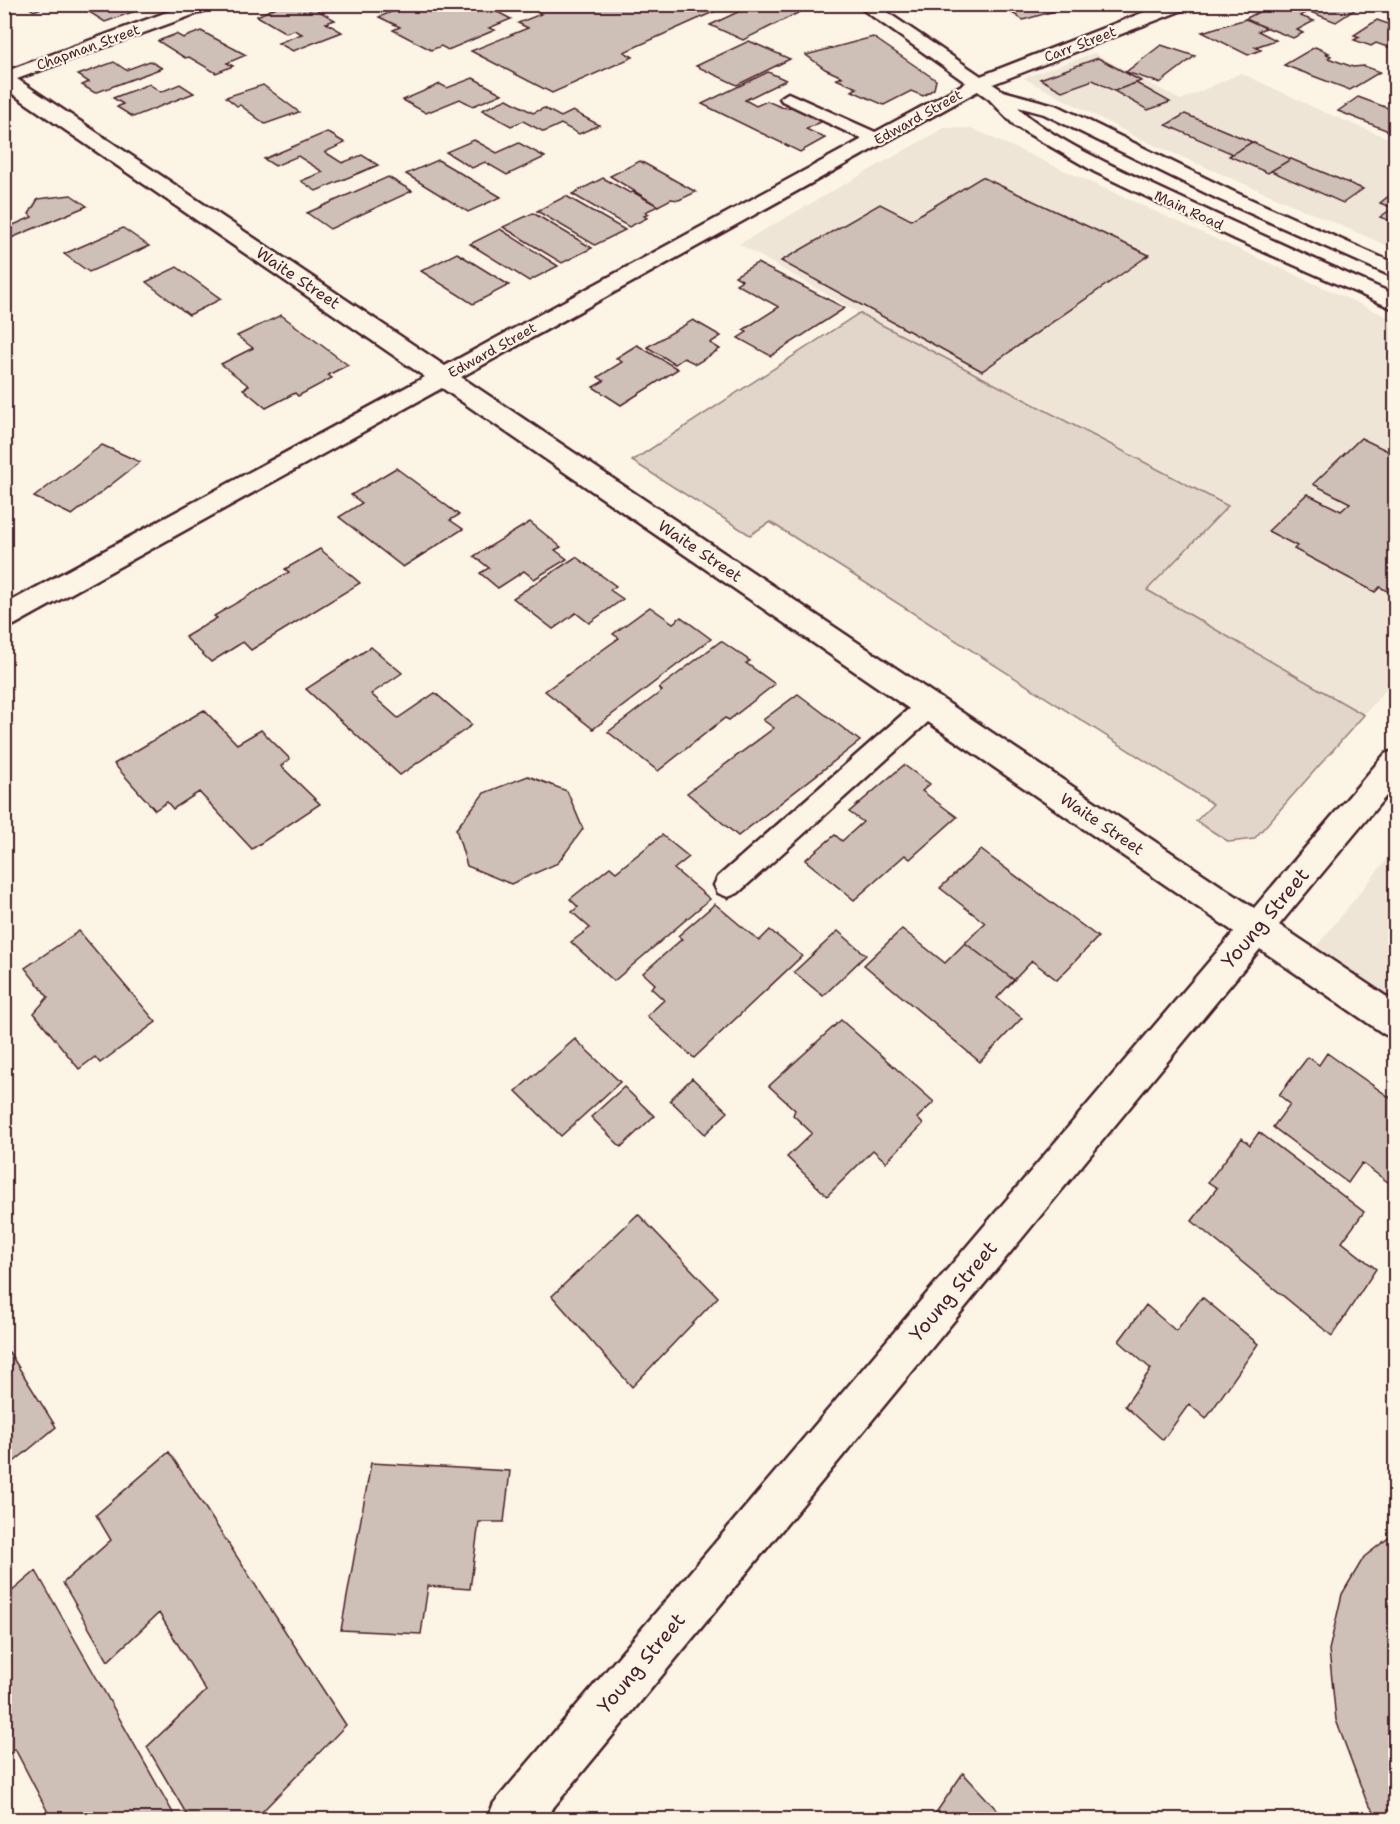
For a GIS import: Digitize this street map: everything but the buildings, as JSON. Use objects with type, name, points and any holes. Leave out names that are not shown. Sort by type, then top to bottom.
[{"type":"street","name":"Chapman Street","points":[[4,78],[206,4]]},
{"type":"street","name":"Main Road","points":[[863,4],[987,89],[1022,122],[1102,168],[1242,235],[1395,303]]},
{"type":"street","name":"Carr Street","points":[[987,89],[1182,4]]},
{"type":"street","name":"Waite Street","points":[[4,78],[1395,1023]]},
{"type":"street","name":"Main Road","points":[[987,89],[1051,110],[1225,195],[1395,272]]},
{"type":"street","name":"Edward Street","points":[[4,618],[876,139],[987,89]]},
{"type":"street","name":"Young Street","points":[[511,1820],[1395,762]]},
{"type":"lane","points":[[788,98],[876,139]]},
{"type":"lane","points":[[728,885],[929,706]]},
{"type":"shaded area","points":[[1094,53],[1181,100],[1241,73],[1326,113],[1395,141],[1395,249],[1138,138],[1023,78]]},
{"type":"shaded area","points":[[944,128],[971,128],[1395,320],[1395,679],[1364,715],[1147,590],[1228,506],[859,313],[739,244]]},
{"type":"shaded area","points":[[859,313],[1228,506],[1147,590],[1364,715],[1254,839],[1229,842],[1196,821],[1213,804],[770,522],[750,535],[632,461]]},
{"type":"shaded area","points":[[1395,849],[1395,1000],[1316,947]]}]
